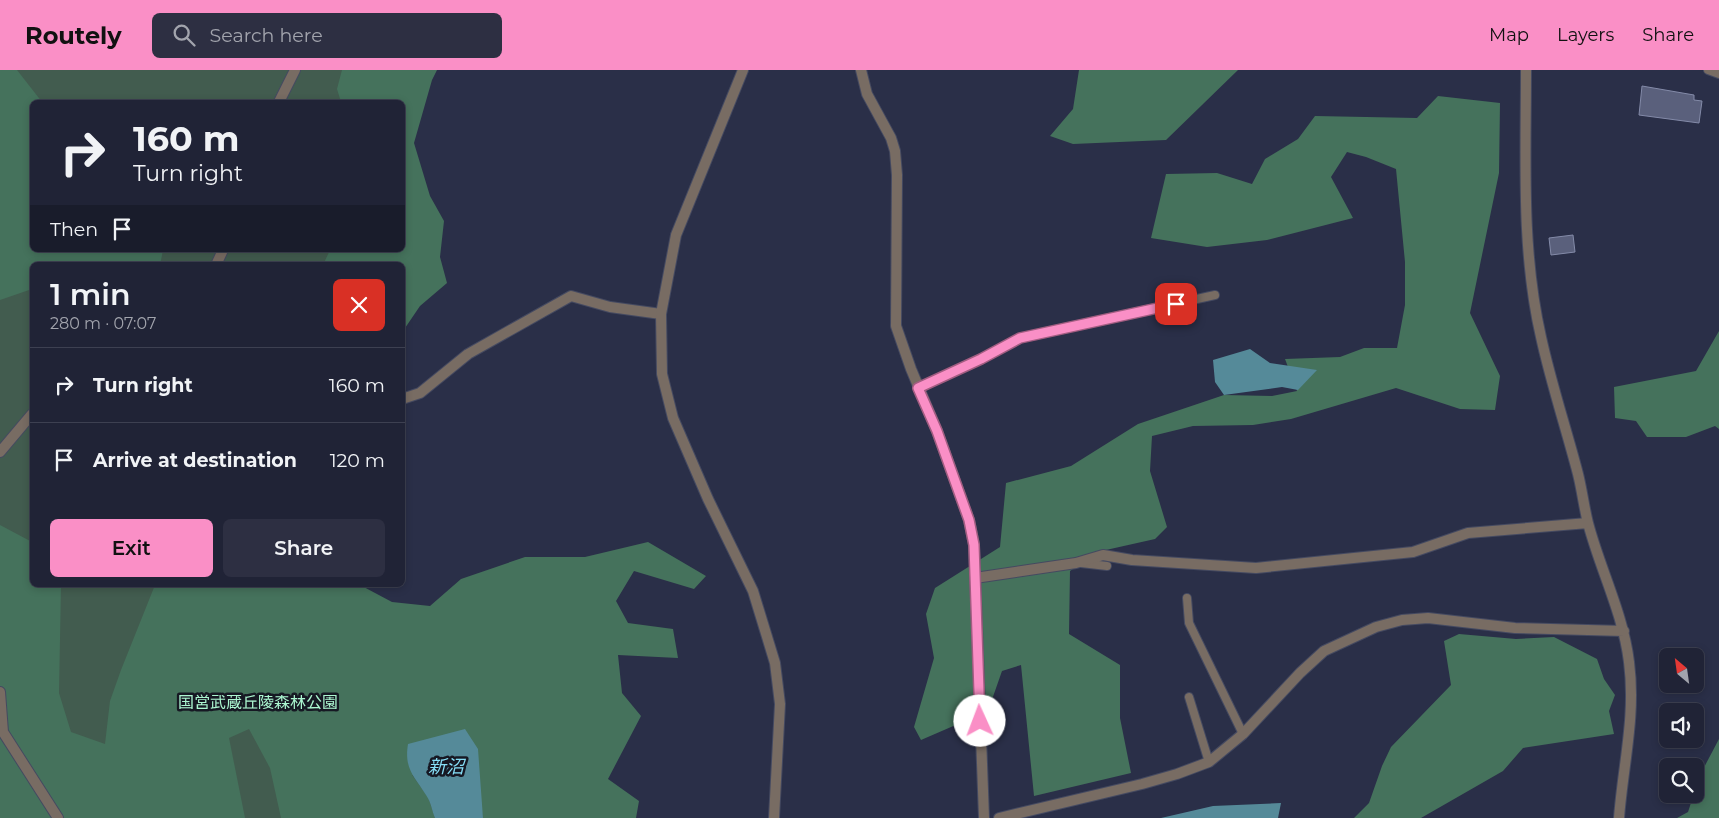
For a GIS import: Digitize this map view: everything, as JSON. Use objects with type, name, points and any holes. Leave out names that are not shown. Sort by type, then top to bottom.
[{"type":"street","points":[[280,100],[295,70]]},
{"type":"street","points":[[743,70],[676,234],[661,314],[662,374],[674,418],[708,499],[753,591],[775,663],[780,704],[774,818]]},
{"type":"street","points":[[861,70],[867,94],[891,138],[895,151],[897,175],[896,326],[969,520],[974,545],[984,818]]},
{"type":"street","points":[[1526,70],[1526,200],[1529,256],[1540,336],[1578,476],[1588,523],[1624,631],[1629,662],[1632,700],[1619,818]]},
{"type":"street","points":[[405,398],[420,393],[468,354],[571,296],[610,307],[661,314]]},
{"type":"street","points":[[2,446],[30,416]]},
{"type":"street","points":[[974,578],[1103,556],[1132,560],[1256,568],[1412,552],[1468,533],[1588,523]]},
{"type":"street","points":[[1000,818],[1151,781],[1209,762],[1243,734],[1300,673],[1324,651],[1352,636],[1402,620],[1428,618],[1515,628],[1624,631]]},
{"type":"street","points":[[0,692],[2,729],[58,818]]},
{"type":"lane","points":[[1708,70],[1719,74]]},
{"type":"lane","points":[[918,388],[981,359],[1020,338],[1215,295]]},
{"type":"lane","points":[[1076,562],[1107,566]]},
{"type":"lane","points":[[1187,598],[1188,624],[1243,734]]},
{"type":"lane","points":[[1189,697],[1209,762]]},
{"type":"green space","name":"国営武蔵丘陵森林公園","points":[[0,70],[402,70],[391,100],[30,100],[30,252],[330,252],[326,262],[30,262],[30,587],[341,587],[557,818],[0,818]]},
{"type":"green space","points":[[0,70],[17,70],[40,100],[30,100],[30,252],[163,252],[161,262],[30,262],[30,290],[0,300]]},
{"type":"green space","points":[[342,70],[437,70],[432,80],[414,143],[430,196],[444,221],[440,257],[447,283],[420,306],[405,328],[405,262],[324,262],[329,252],[405,252],[405,100],[340,100],[337,89]]},
{"type":"green space","points":[[1079,70],[1238,70],[1166,140],[1073,144],[1050,136],[1073,109]]},
{"type":"green space","points":[[1438,96],[1500,103],[1499,173],[1470,313],[1500,376],[1495,410],[1460,409],[1396,388],[1291,419],[1253,425],[1193,426],[1152,436],[1150,471],[1167,527],[1155,539],[1097,552],[1070,571],[1069,634],[1120,665],[1120,718],[1131,773],[1034,796],[1021,665],[1002,671],[988,711],[921,740],[914,727],[934,658],[926,614],[935,588],[1000,547],[1006,483],[1071,466],[1138,424],[1224,395],[1272,396],[1297,391],[1285,359],[1340,357],[1364,348],[1397,348],[1405,305],[1405,262],[1396,169],[1366,157],[1347,152],[1331,177],[1353,218],[1267,240],[1207,247],[1151,238],[1166,174],[1217,173],[1252,184],[1265,159],[1298,139],[1315,116],[1417,118]]},
{"type":"green space","points":[[1719,331],[1719,429],[1715,426],[1686,437],[1647,437],[1636,421],[1615,418],[1614,387],[1696,371]]},
{"type":"green space","name":"国営武蔵丘陵森林公園","points":[[0,525],[30,541],[30,587],[61,587],[59,693],[71,732],[105,744],[110,701],[154,587],[364,587],[392,602],[430,606],[461,579],[525,557],[585,557],[648,542],[706,576],[694,589],[634,571],[616,601],[628,623],[673,629],[678,658],[618,655],[622,693],[641,716],[608,779],[639,801],[636,818],[483,818],[479,792],[412,775],[428,797],[435,818],[281,818],[270,768],[249,729],[229,738],[245,818],[0,818]]},
{"type":"green space","points":[[1459,634],[1516,639],[1554,637],[1597,659],[1604,679],[1615,695],[1609,711],[1614,734],[1523,748],[1503,771],[1421,818],[1354,818],[1369,803],[1391,747],[1451,685],[1444,641]]},
{"type":"green space","points":[[1719,739],[1719,818],[1677,818],[1688,812],[1691,803],[1704,803],[1704,767]]},
{"type":"water","points":[[1250,349],[1270,363],[1317,370],[1298,390],[1282,387],[1224,395],[1215,382],[1213,360]]},
{"type":"water","name":"新沼","points":[[465,729],[478,749],[483,818],[435,818],[428,798],[411,772],[407,760],[408,744]]},
{"type":"water","points":[[1281,803],[1278,818],[1161,818],[1213,806]]},
{"type":"building","points":[[1642,86],[1694,95],[1694,100],[1702,101],[1699,123],[1639,115]]},
{"type":"building","points":[[1573,235],[1575,252],[1551,255],[1549,238]]},
{"type":"route","points":[[980,721],[974,545],[969,520],[937,431],[918,388],[981,359],[1020,338],[1176,304]]}]
